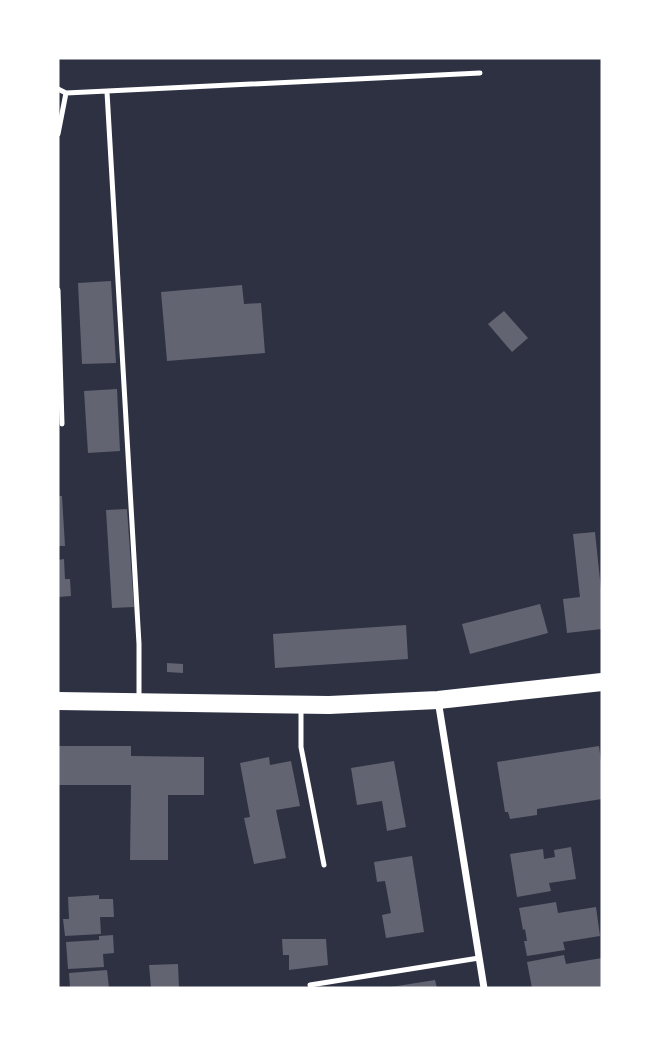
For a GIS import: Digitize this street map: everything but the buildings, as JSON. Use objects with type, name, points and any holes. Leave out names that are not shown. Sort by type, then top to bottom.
[{"type":"main road","points":[[58,701],[329,705],[438,700],[602,682]]},
{"type":"street","points":[[438,700],[484,988]]},
{"type":"lane","points":[[58,89],[66,93],[107,92],[480,74]]},
{"type":"lane","points":[[107,92],[138,631],[139,703]]},
{"type":"lane","points":[[58,134],[66,93]]},
{"type":"lane","points":[[58,290],[62,424]]},
{"type":"lane","points":[[301,705],[301,747],[324,865]]},
{"type":"lane","points":[[310,985],[479,958]]}]
